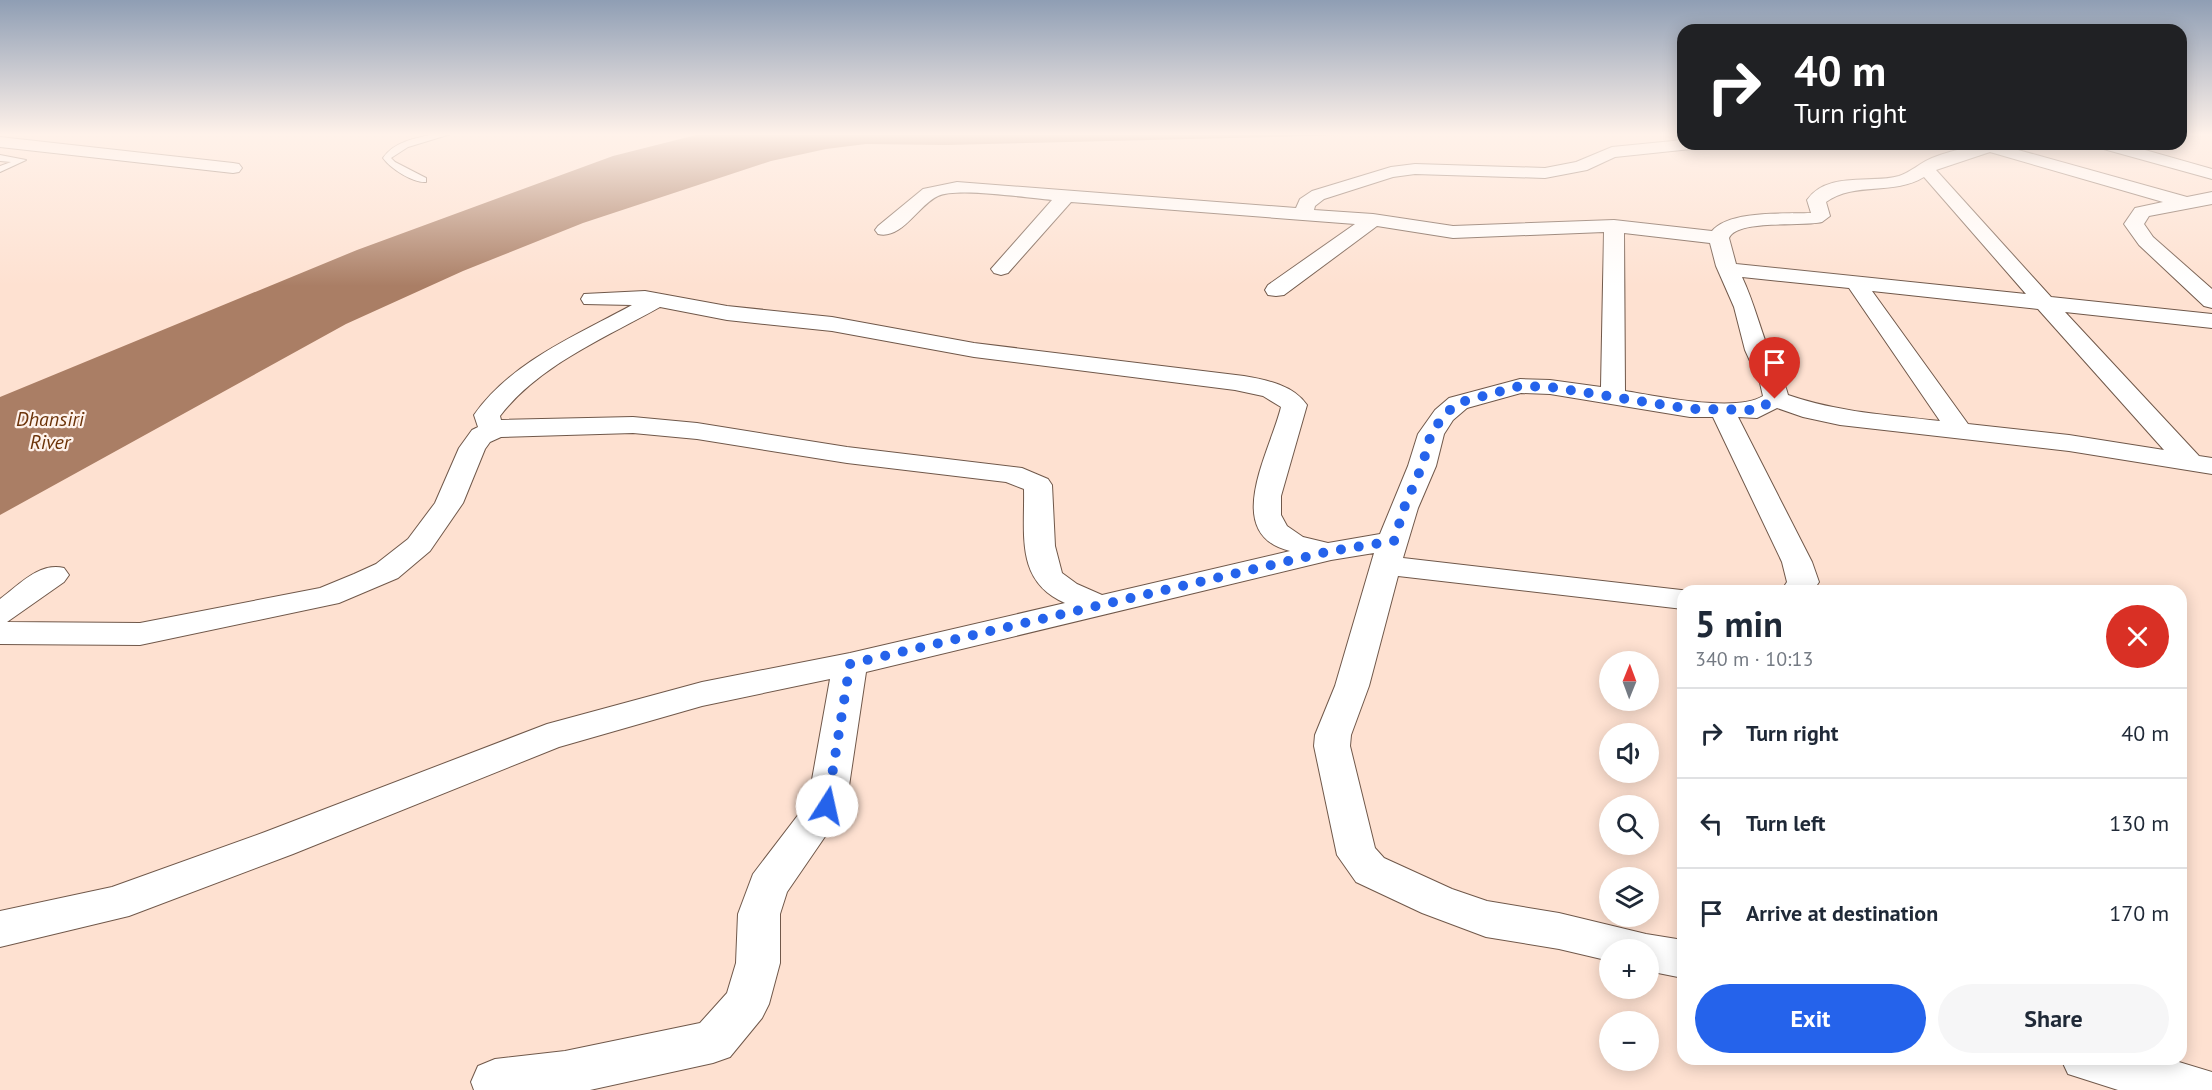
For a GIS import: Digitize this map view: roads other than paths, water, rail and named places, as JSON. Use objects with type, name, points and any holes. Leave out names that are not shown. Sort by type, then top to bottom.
[{"type":"street","points":[[1304,215],[1307,203],[1318,195],[1353,184]]},
{"type":"street","points":[[1775,399],[1776,390],[1761,363],[1743,302],[1728,270],[1719,238],[1721,231],[1731,225],[1821,216],[1816,200],[1841,186],[1869,184]]},
{"type":"street","points":[[1939,184],[2114,381],[2204,466]]},
{"type":"street","points":[[2123,184],[2190,204]]},
{"type":"street","points":[[885,230],[936,190],[967,188],[1373,220],[1453,232],[1614,226],[1719,238]]},
{"type":"street","points":[[1001,269],[1065,196]]},
{"type":"street","points":[[2212,198],[2142,212],[2134,224],[2146,240],[2212,301]]},
{"type":"street","points":[[1276,290],[1373,220]]},
{"type":"street","points":[[1612,398],[1614,226]]},
{"type":"street","points":[[1728,270],[2212,321]]},
{"type":"street","points":[[1856,283],[1958,428]]},
{"type":"street","points":[[592,299],[658,299],[727,313],[832,324],[974,350],[1263,387],[1289,400],[1294,405],[1265,509],[1268,518],[1285,540],[1305,548],[1390,553],[1677,598]]},
{"type":"street","points":[[496,429],[488,423],[487,415],[499,400],[546,361],[658,299]]},
{"type":"street","points":[[1599,940],[1559,931],[1486,919],[1437,901],[1370,870],[1357,855],[1332,746],[1334,735],[1342,717],[1376,607],[1404,508],[1422,466],[1431,434],[1444,415],[1458,403],[1520,386],[1550,387],[1690,409],[1757,410],[1775,399],[1821,414],[1958,428],[2204,466]]},
{"type":"street","points":[[1722,410],[1797,562],[1803,582],[1801,585]]},
{"type":"street","points":[[0,633],[140,634],[328,596],[387,571],[419,545],[438,521],[449,502],[472,448],[481,436],[496,429],[633,425],[720,435],[847,455],[1012,474],[1038,485],[1040,544],[1048,576],[1070,593],[1101,605]]},
{"type":"street","points":[[0,929],[114,904],[279,843],[547,737],[702,694],[850,664],[1331,551]]},
{"type":"street","points":[[0,614],[53,575]]},
{"type":"street","points":[[495,1082],[565,1073],[713,1042],[746,1004],[758,963],[759,914],[768,886],[827,806],[850,664]]},
{"type":"street","points":[[1659,954],[1677,958]]},
{"type":"street","points":[[2107,1065],[2200,1090]]},
{"type":"water","name":"Dhansiri River","points":[[537,184],[702,184],[583,223],[463,271],[346,324],[0,515],[0,397],[357,250]]}]
